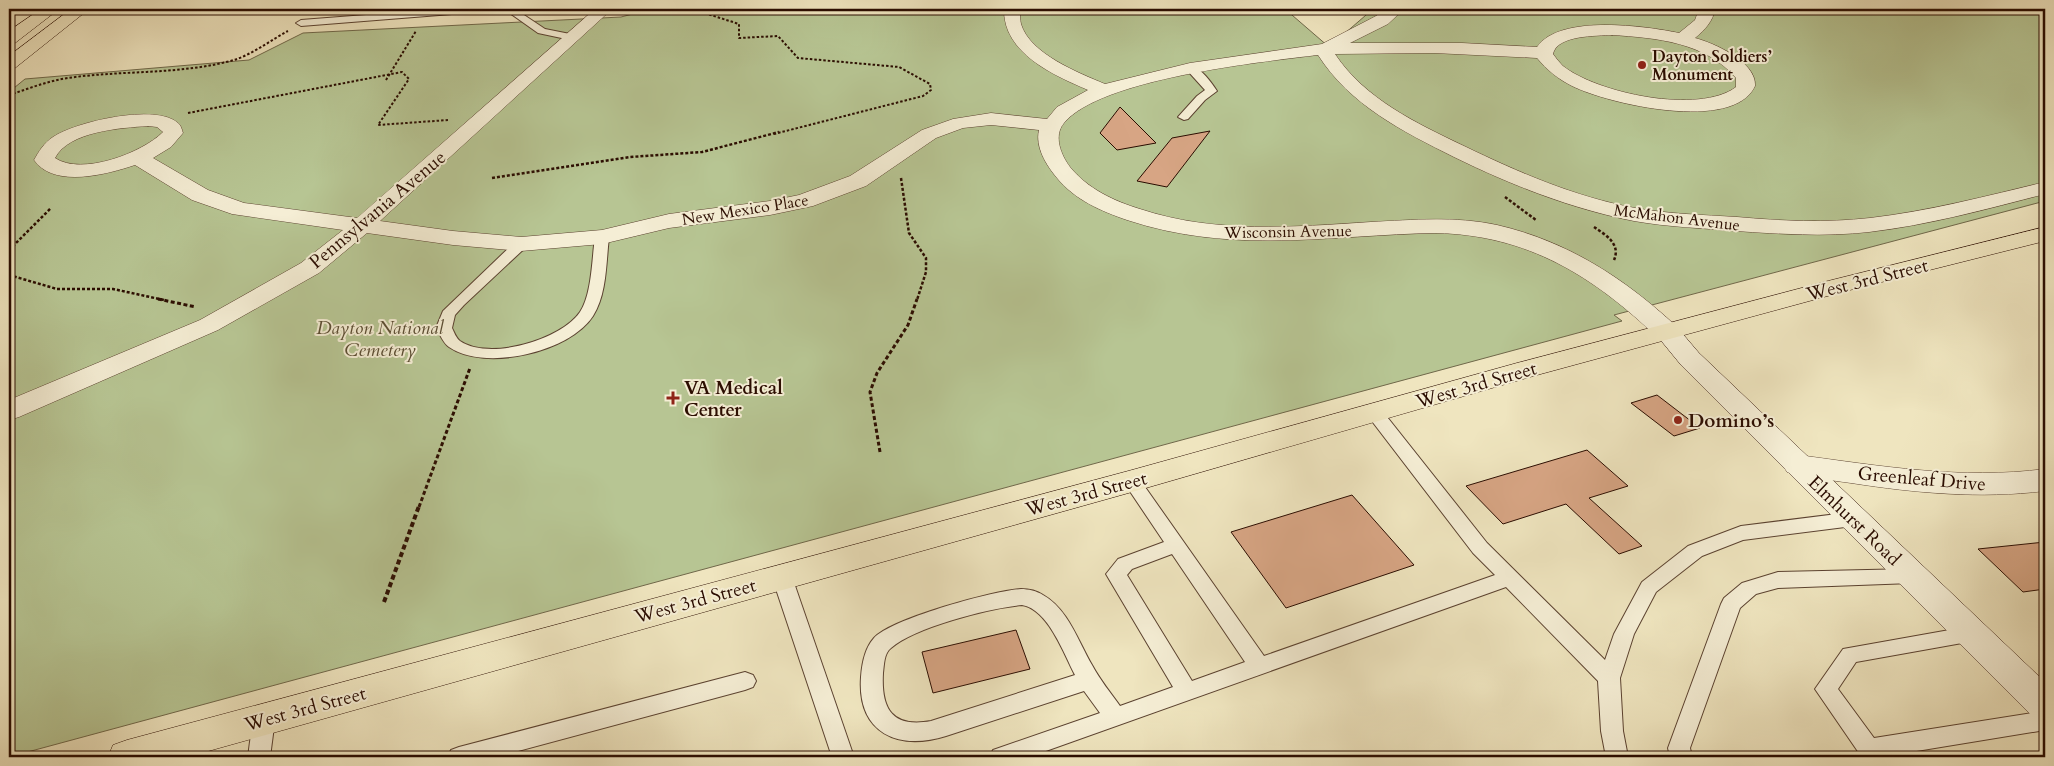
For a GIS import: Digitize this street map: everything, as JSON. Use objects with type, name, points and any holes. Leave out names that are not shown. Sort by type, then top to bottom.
[{"type":"main road","points":[[9,39],[51,9]]},
{"type":"main road","points":[[9,64],[81,9]]},
{"type":"main road","name":"West 3rd Street","points":[[127,757],[1667,332],[1837,286],[2045,234]]},
{"type":"street","points":[[1012,9],[1011,16],[1015,30],[1033,52],[1065,73],[1102,90]]},
{"type":"street","points":[[1323,49],[1337,44],[1382,20],[1396,9]]},
{"type":"street","points":[[1682,39],[1697,28],[1706,18],[1707,9]]},
{"type":"street","name":"Pennsylvania Avenue","points":[[9,411],[225,317],[310,268],[363,225],[486,117],[578,31],[611,10]]},
{"type":"street","points":[[1586,31],[1640,32],[1682,39],[1712,51],[1730,62],[1744,74],[1747,84],[1746,88],[1730,99],[1702,105],[1670,105],[1629,99],[1602,92],[1574,80],[1550,63],[1544,53],[1546,47],[1557,39],[1586,31]]},
{"type":"street","points":[[1051,125],[1072,106],[1102,90],[1125,83],[1191,69],[1323,49],[1466,48],[1544,53]]},
{"type":"street","name":"McMahon Avenue","points":[[1323,49],[1330,62],[1357,89],[1399,121],[1500,171],[1590,203],[1633,214],[1782,228],[1842,227],[1893,222],[1977,205],[2045,188]]},
{"type":"street","name":"New Mexico Place","points":[[138,158],[200,195],[240,209],[454,238],[521,244],[602,237],[669,221],[770,208],[805,201],[851,184],[887,164],[925,137],[960,123],[996,119],[1051,125]]},
{"type":"street","points":[[129,121],[156,121],[171,127],[173,133],[168,142],[138,158],[104,168],[77,171],[60,170],[49,166],[44,160],[46,153],[54,145],[87,130],[129,121]]},
{"type":"street","name":"Wisconsin Avenue","points":[[1051,125],[1048,135],[1052,151],[1060,169],[1068,178],[1102,202],[1141,218],[1212,233],[1249,236],[1432,225],[1466,227],[1500,233],[1553,250],[1583,266],[1643,309],[1667,332]]},
{"type":"street","name":"Elmhurst Road","points":[[1667,332],[1697,366],[2045,705]]},
{"type":"street","name":"Greenleaf Drive","points":[[1798,465],[1941,484],[2004,485],[2045,480]]},
{"type":"lane","points":[[301,23],[477,9]]},
{"type":"lane","points":[[509,9],[542,31],[578,31]]},
{"type":"lane","points":[[1184,117],[1201,98],[1211,91],[1206,83],[1191,69]]},
{"type":"lane","points":[[521,244],[459,302],[445,321],[446,335],[450,341],[475,352],[501,354],[536,347],[550,341],[581,321],[590,307],[594,293],[602,237]]},
{"type":"lane","points":[[1374,412],[1480,548],[1609,678]]},
{"type":"lane","points":[[1132,481],[1259,666]]},
{"type":"lane","points":[[1617,757],[1612,731],[1609,678],[1624,634],[1649,586],[1695,551],[1741,533],[1853,519]]},
{"type":"lane","points":[[1177,545],[1125,564],[1116,574],[1187,692]]},
{"type":"lane","points":[[1681,757],[1680,748],[1731,604],[1749,588],[1778,580],[1912,576]]},
{"type":"lane","points":[[782,577],[843,757]]},
{"type":"lane","points":[[1001,757],[1510,578]]},
{"type":"lane","points":[[1089,680],[940,728],[914,733],[897,729],[880,718],[875,706],[871,677],[875,658],[882,643],[903,630],[993,600],[1015,597],[1032,598],[1047,608],[1065,635],[1089,680],[1116,716]]},
{"type":"lane","points":[[1972,634],[1850,655],[1826,689],[1869,749],[2045,721]]},
{"type":"lane","points":[[459,757],[745,681]]},
{"type":"lane","points":[[259,757],[264,719]]},
{"type":"path","points":[[492,178],[630,157],[702,152],[923,96],[931,90],[930,84],[899,67],[798,58],[778,36],[739,38],[739,24],[692,9]]},
{"type":"path","points":[[386,80],[423,14]]},
{"type":"path","points":[[9,95],[48,82],[68,78],[128,74],[228,61],[245,55],[301,23]]},
{"type":"path","points":[[156,121],[170,116],[402,72],[409,79],[378,125],[486,117]]},
{"type":"path","points":[[880,452],[870,392],[876,373],[908,325],[926,272],[926,258],[909,233],[900,171],[887,164]]},
{"type":"path","points":[[1501,194],[1537,222]]},
{"type":"path","points":[[1590,203],[1582,206],[1582,214],[1587,223],[1613,243],[1617,250],[1617,256],[1613,260]]},
{"type":"path","points":[[9,250],[51,208]]},
{"type":"path","points":[[9,275],[57,289],[113,289],[194,306],[225,317]]},
{"type":"path","points":[[384,602],[475,352]]},
{"type":"green space","name":"Dayton National Cemetery","points":[[652,9],[1285,9],[1329,47],[1373,9],[2045,9],[2045,201],[1614,315],[1622,321],[9,757],[9,92],[25,79],[249,60],[303,33],[621,17]]},
{"type":"building","points":[[1120,107],[1156,143],[1117,150],[1100,133]]},
{"type":"building","points":[[1210,131],[1167,187],[1137,181],[1172,138]]},
{"type":"building","name":"Domino’s","points":[[1657,395],[1700,428],[1674,436],[1631,403]]},
{"type":"building","points":[[1587,450],[1628,486],[1589,498],[1642,546],[1619,554],[1566,504],[1503,524],[1466,486]]},
{"type":"building","points":[[1352,495],[1414,565],[1286,608],[1231,532]]},
{"type":"building","points":[[2045,542],[2045,589],[2023,592],[1978,549]]},
{"type":"building","points":[[1016,630],[1030,669],[933,693],[922,652]]},
{"type":"place","name":"Dayton Soldiers’ Monument","points":[[1642,65]]},
{"type":"place","name":"VA Medical Center","points":[[673,398]]},
{"type":"place","name":"Domino’s","points":[[1678,420]]}]
